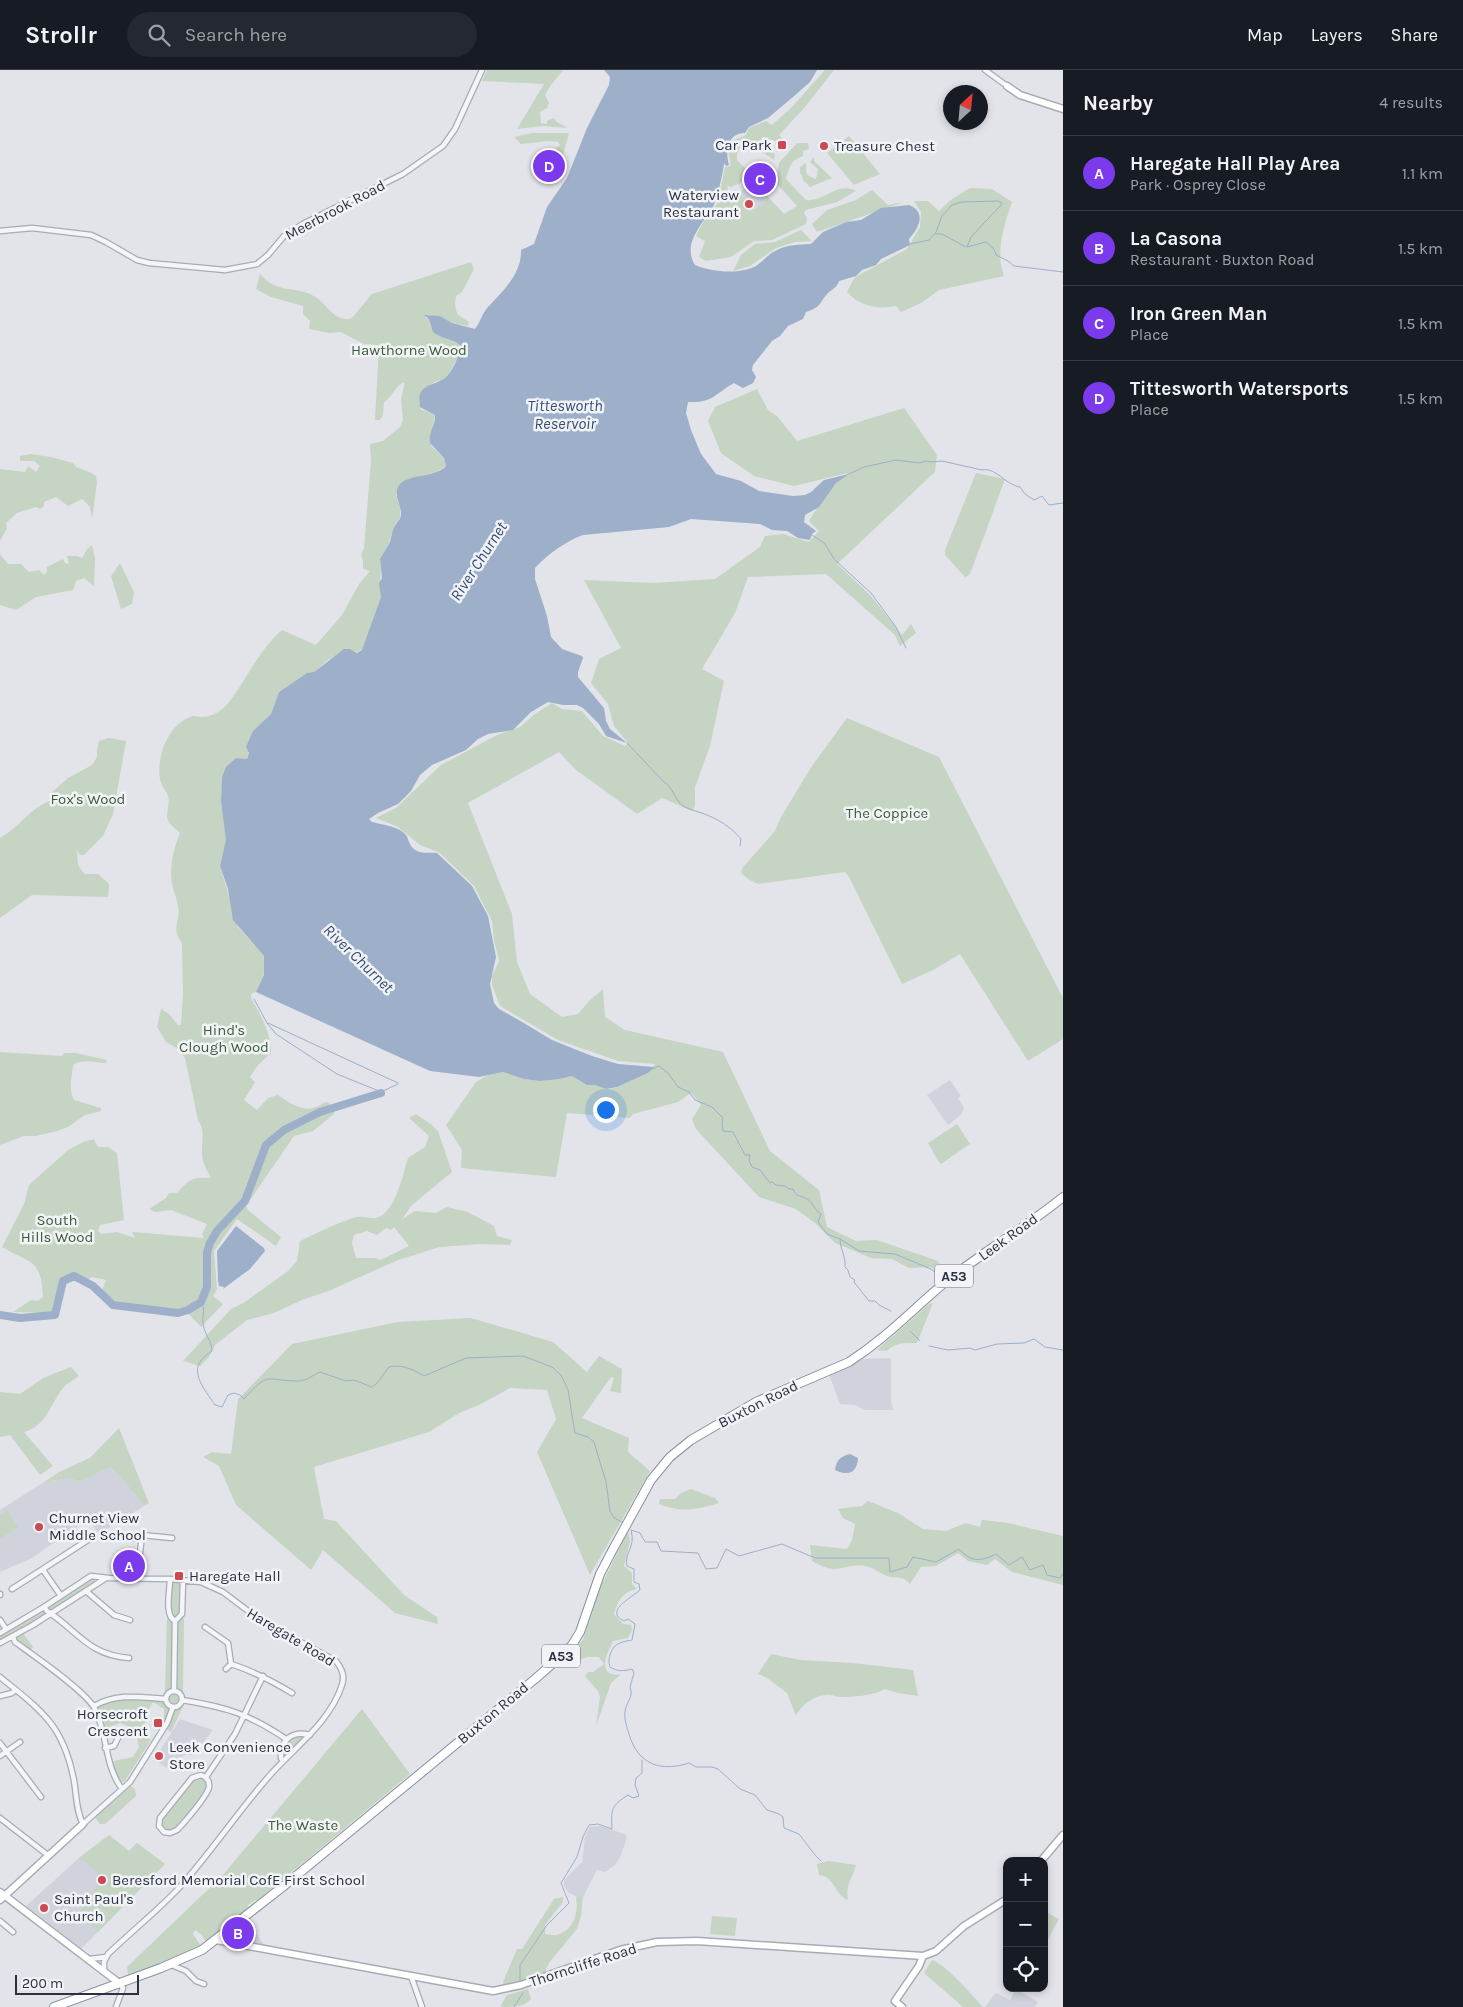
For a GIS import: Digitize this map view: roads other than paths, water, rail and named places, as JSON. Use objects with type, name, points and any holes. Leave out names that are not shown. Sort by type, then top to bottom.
[{"type":"highway","name":"Leek Road","points":[[860,1354],[896,1328],[942,1284],[1063,1197]]},
{"type":"highway","name":"Buxton Road","points":[[54,2007],[202,1950],[225,1933],[534,1679],[572,1645],[580,1632],[598,1580],[612,1551],[652,1480],[670,1456],[691,1440],[756,1402],[849,1362],[860,1354]]},
{"type":"street","name":"Meerbrook Road","points":[[0,231],[32,228],[90,235],[137,260],[149,263],[225,270],[252,266],[268,255],[284,236],[303,224],[403,174],[443,146],[456,129],[482,70]]},
{"type":"street","points":[[985,70],[1020,95],[1063,109]]},
{"type":"street","points":[[137,1579],[142,1535],[172,1538]]},
{"type":"street","points":[[12,1590],[94,1536]]},
{"type":"street","points":[[120,1537],[142,1539]]},
{"type":"street","points":[[43,1570],[61,1596]]},
{"type":"street","points":[[0,1632],[44,1607],[88,1577],[94,1579],[94,1585]]},
{"type":"street","name":"Haregate Road","points":[[88,1577],[170,1579],[201,1582],[218,1589],[260,1620],[336,1661],[343,1672],[341,1689],[328,1711],[310,1735]]},
{"type":"street","points":[[1,1642],[13,1637],[51,1614],[106,1578]]},
{"type":"street","points":[[170,1579],[169,1614],[175,1621]]},
{"type":"street","points":[[174,1691],[175,1621],[182,1614],[183,1580]]},
{"type":"street","points":[[86,1591],[114,1615],[130,1620]]},
{"type":"street","points":[[44,1607],[97,1650],[116,1657],[129,1658]]},
{"type":"street","points":[[0,1620],[6,1629]]},
{"type":"street","points":[[205,1627],[228,1643],[231,1664]]},
{"type":"street","points":[[13,1637],[15,1642],[83,1694],[94,1706],[110,1767],[122,1789]]},
{"type":"street","points":[[226,1669],[231,1664]]},
{"type":"street","points":[[231,1664],[263,1676],[292,1693]]},
{"type":"street","points":[[206,1777],[222,1756],[263,1676]]},
{"type":"street","points":[[0,1677],[43,1712],[57,1731],[73,1775],[79,1816],[83,1824]]},
{"type":"street","points":[[0,1696],[12,1693],[15,1690]]},
{"type":"street","points":[[174,1691],[179,1692],[182,1700],[180,1705],[173,1707],[167,1704],[166,1699],[169,1692],[174,1691]]},
{"type":"street","points":[[94,1706],[106,1700],[123,1696],[166,1699]]},
{"type":"street","points":[[182,1700],[222,1707],[244,1714],[286,1739]]},
{"type":"street","points":[[116,2007],[122,1988],[119,1983],[90,1959],[2,1896],[130,1782],[166,1726],[172,1715],[173,1707]]},
{"type":"street","points":[[283,1761],[280,1751],[286,1739],[298,1733],[310,1735]]},
{"type":"street","points":[[104,1971],[103,1967],[106,1957],[178,1889],[283,1761],[310,1735]]},
{"type":"street","points":[[105,1748],[114,1746],[119,1740]]},
{"type":"street","points":[[0,1756],[20,1742]]},
{"type":"street","points":[[0,1743],[41,1797]]},
{"type":"street","points":[[201,1775],[206,1777],[209,1788],[177,1830],[170,1833],[161,1829],[160,1818],[192,1778],[201,1775]]},
{"type":"street","points":[[0,1818],[49,1856]]},
{"type":"street","points":[[1044,1857],[1063,1835]]},
{"type":"street","points":[[902,2007],[893,2004],[919,1966],[923,1956],[936,1951],[972,1920],[1004,1902]]},
{"type":"street","points":[[0,1921],[13,1932]]},
{"type":"street","points":[[225,1933],[230,1942]]},
{"type":"street","name":"Thorncliffe Road","points":[[216,1940],[493,1991],[507,1990],[620,1950],[657,1942],[697,1941],[923,1956]]},
{"type":"street","points":[[90,1959],[106,1957]]},
{"type":"street","points":[[169,1964],[186,1971],[196,1981],[204,1984]]},
{"type":"street","points":[[411,1976],[422,2007]]},
{"type":"water","name":"Tittesworth Reservoir","points":[[604,70],[817,70],[810,82],[768,118],[749,127],[745,133],[734,136],[731,140],[727,155],[729,165],[726,166],[724,163],[714,205],[692,241],[691,257],[695,265],[726,272],[749,269],[781,248],[811,244],[823,232],[846,222],[861,220],[881,208],[909,205],[915,208],[920,216],[916,230],[909,239],[910,245],[881,259],[876,265],[862,270],[856,276],[839,281],[818,306],[806,312],[803,319],[788,326],[780,336],[772,341],[753,365],[752,370],[756,377],[753,383],[743,388],[734,383],[709,399],[688,402],[686,413],[691,430],[701,454],[716,474],[741,481],[759,491],[793,496],[805,495],[811,492],[824,480],[849,474],[836,483],[819,507],[805,515],[804,522],[816,531],[812,534],[810,540],[798,538],[787,531],[772,530],[760,524],[691,519],[669,527],[583,535],[558,548],[535,568],[535,579],[547,616],[551,637],[562,649],[582,656],[578,677],[604,708],[606,721],[610,729],[627,743],[606,736],[599,724],[583,708],[577,705],[548,702],[531,712],[513,730],[488,734],[478,739],[466,750],[432,765],[420,775],[411,791],[398,804],[369,819],[372,822],[403,832],[411,846],[417,851],[437,853],[472,886],[488,916],[496,957],[490,984],[494,1003],[499,1009],[552,1040],[592,1056],[618,1064],[654,1067],[648,1073],[617,1087],[606,1089],[595,1085],[587,1085],[572,1076],[540,1081],[524,1079],[503,1072],[479,1077],[430,1071],[256,992],[264,975],[264,956],[233,920],[228,889],[220,866],[226,840],[221,801],[222,777],[226,767],[236,758],[247,759],[249,753],[246,747],[253,731],[271,714],[279,692],[307,673],[314,672],[344,649],[350,649],[357,653],[362,650],[381,597],[379,583],[382,578],[380,559],[390,542],[394,528],[401,516],[397,495],[398,488],[404,481],[442,470],[446,466],[444,458],[430,443],[435,415],[420,407],[419,400],[422,390],[445,378],[451,372],[461,346],[433,332],[429,319],[424,315],[440,316],[452,323],[475,329],[487,308],[510,282],[518,267],[521,250],[534,244],[547,207],[567,178],[587,128],[609,85],[610,77]]},
{"type":"water","points":[[236,1226],[264,1248],[265,1251],[250,1269],[223,1289],[224,1287],[219,1286],[218,1281],[217,1251]]},
{"type":"water","points":[[850,1454],[858,1458],[856,1467],[847,1473],[835,1470],[840,1459]]},
{"type":"waterway","name":"River Churnet","points":[[910,244],[929,240],[936,232],[942,216],[952,205],[962,202],[998,201],[1002,203],[1001,205],[971,237],[967,247],[986,242],[994,249],[996,255],[1014,266],[1063,272]]},
{"type":"waterway","points":[[936,234],[942,234],[966,247]]},
{"type":"waterway","points":[[849,474],[864,467],[896,460],[919,463],[942,461],[992,471],[1009,483],[1020,487],[1025,494],[1034,500],[1042,496],[1049,505],[1063,503]]},
{"type":"waterway","points":[[812,535],[824,543],[835,560],[871,593],[896,627],[906,648]]},
{"type":"waterway","points":[[627,743],[670,787],[683,806],[723,823],[741,839],[740,846]]},
{"type":"waterway","points":[[254,999],[267,1023],[276,1034],[337,1074],[379,1091]]},
{"type":"waterway","points":[[268,1023],[398,1083]]},
{"type":"waterway","points":[[653,1069],[659,1066],[668,1073],[678,1087],[689,1092],[695,1100],[712,1107],[723,1118],[723,1131],[733,1132],[745,1155],[750,1155],[749,1160],[752,1167],[760,1170],[770,1183],[793,1189],[797,1195],[809,1200],[821,1214],[818,1222],[827,1234],[840,1239]]},
{"type":"waterway","name":"River Churnet","points":[[383,1091],[398,1084]]},
{"type":"waterway","name":"River Churnet","points":[[0,1315],[20,1318],[55,1315],[63,1281],[74,1276],[93,1286],[113,1305],[178,1313],[188,1310],[201,1302],[207,1287],[207,1252],[210,1243],[217,1231],[245,1201],[266,1145],[284,1130],[320,1112],[381,1093]]},
{"type":"waterway","points":[[891,1311],[875,1301],[869,1301],[854,1282],[855,1280],[850,1277],[845,1267],[840,1239],[859,1251],[895,1254],[931,1269],[941,1277],[948,1275]]},
{"type":"waterway","points":[[980,1252],[985,1248]]},
{"type":"waterway","points":[[201,1302],[204,1309],[203,1326],[211,1343],[212,1351],[200,1362],[198,1373],[202,1384],[215,1405],[222,1407],[228,1395],[234,1393],[244,1399],[259,1384],[268,1379],[302,1381],[320,1372],[346,1381],[354,1380],[372,1387],[389,1367],[407,1368],[424,1376],[466,1358],[523,1356],[552,1367],[561,1375],[568,1390],[575,1433],[588,1437],[594,1442],[606,1482],[610,1511],[614,1518],[622,1522]]},
{"type":"waterway","points":[[910,1331],[920,1341]]},
{"type":"waterway","points":[[929,1346],[948,1350],[970,1348],[975,1350],[997,1344],[1024,1343],[1034,1339],[1045,1347],[1063,1350]]},
{"type":"waterway","points":[[821,1861],[799,1834],[784,1828],[783,1817],[767,1810],[755,1795],[740,1789],[718,1769],[696,1767],[689,1763],[669,1767],[652,1764],[638,1753],[633,1745],[625,1721],[625,1715],[634,1673],[632,1669],[621,1671],[613,1669],[610,1667],[609,1660],[610,1653],[614,1647],[622,1642],[632,1640],[635,1624],[628,1619],[624,1621],[618,1617],[617,1613],[621,1604],[640,1590],[639,1584],[634,1582],[634,1569],[627,1566],[627,1557],[632,1541],[631,1530],[640,1533],[645,1542],[657,1542],[661,1551],[698,1553],[706,1569],[717,1568],[726,1549],[739,1556],[782,1544],[815,1558],[889,1558],[890,1572],[907,1567],[913,1557],[936,1562],[959,1549],[976,1559],[996,1554],[1009,1565],[1022,1557],[1030,1570],[1043,1565],[1047,1575],[1060,1578],[1063,1574]]},
{"type":"waterway","points":[[520,1980],[520,1965],[547,1925],[569,1903],[561,1883],[577,1857],[589,1825],[598,1824],[612,1829],[612,1812],[615,1805],[628,1795],[633,1798],[639,1796],[635,1785],[636,1778],[642,1773],[642,1760]]},
{"type":"waterway","points":[[514,2007],[523,1993]]},
{"type":"place","name":"Car Park","points":[[782,145]]},
{"type":"place","name":"Treasure Chest","points":[[824,146]]},
{"type":"place","name":"Tittesworth Watersports","points":[[549,166]]},
{"type":"place","name":"Iron Green Man","points":[[760,179]]},
{"type":"place","name":"Waterview Restaurant","points":[[749,204]]},
{"type":"place","name":"Churnet View Middle School","points":[[39,1527]]},
{"type":"place","name":"Haregate Hall Play Area","points":[[129,1566]]},
{"type":"place","name":"Haregate Hall","points":[[179,1576]]},
{"type":"place","name":"Horsecroft Crescent","points":[[158,1723]]},
{"type":"place","name":"Leek Convenience Store","points":[[159,1756]]},
{"type":"place","name":"Beresford Memorial CofE First School","points":[[102,1880]]},
{"type":"place","name":"Saint Paul's Church","points":[[44,1908]]},
{"type":"place","name":"La Casona","points":[[238,1933]]},
{"type":"park label","name":"Hawthorne Wood","points":[[409,350]]},
{"type":"park label","name":"Fox's Wood","points":[[88,799]]},
{"type":"park label","name":"The Coppice","points":[[887,813]]},
{"type":"park label","name":"Hind's Clough Wood","points":[[224,1038]]},
{"type":"park label","name":"South Hills Wood","points":[[57,1228]]},
{"type":"park label","name":"The Waste","points":[[303,1825]]}]
